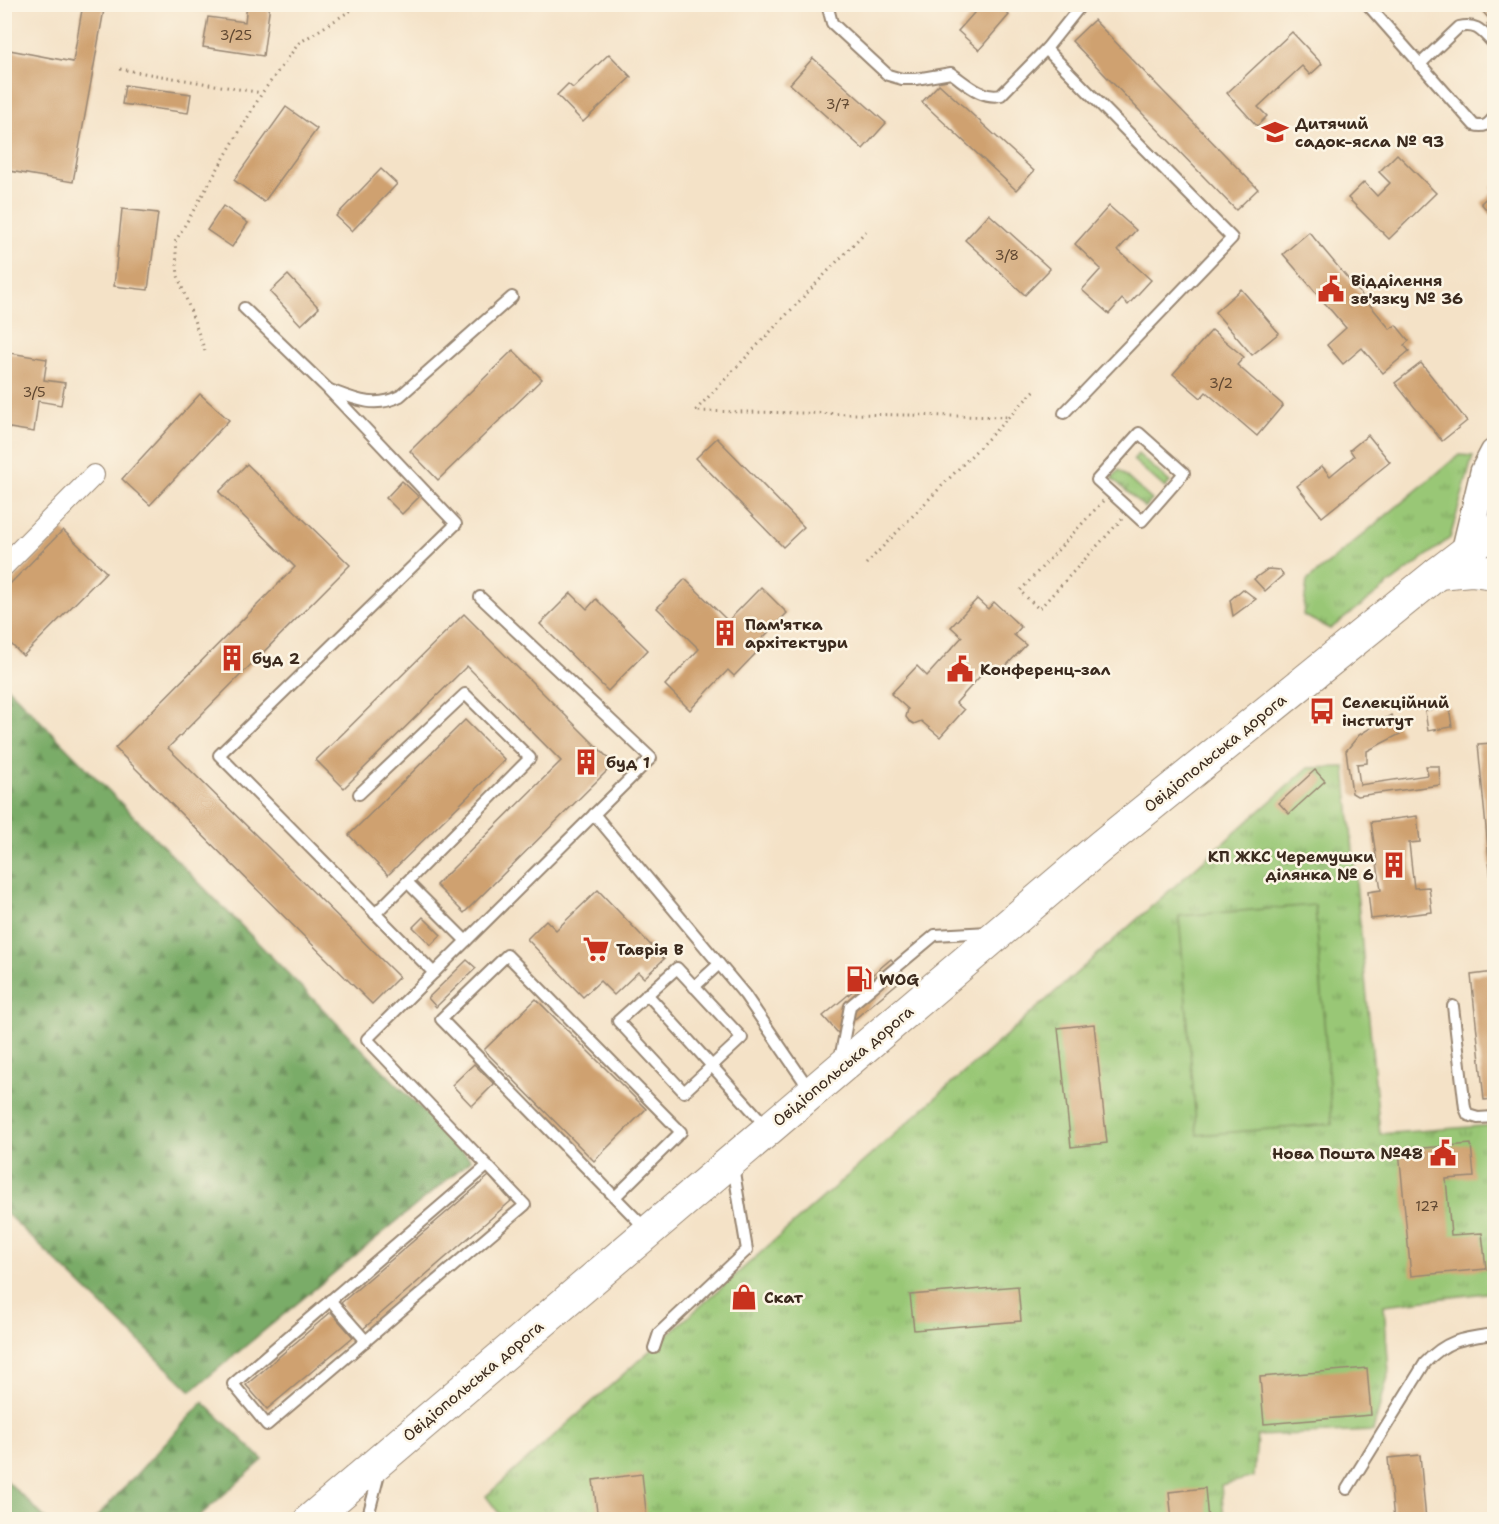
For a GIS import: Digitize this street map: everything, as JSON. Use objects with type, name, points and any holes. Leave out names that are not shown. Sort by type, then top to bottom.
[{"type":"main road","name":"Овідіопольська дорога","points":[[310,1520],[1101,846],[1494,530]]},
{"type":"main road","points":[[1438,573],[1471,570],[1494,573]]},
{"type":"street","points":[[1465,552],[1484,472],[1494,453]]},
{"type":"street","points":[[4,567],[94,475]]},
{"type":"lane","points":[[828,4],[832,23],[888,75],[902,79],[916,79],[951,73],[983,95],[1001,95],[1046,49],[1082,4]]},
{"type":"lane","points":[[1367,4],[1474,125],[1481,127],[1487,125],[1494,117]]},
{"type":"lane","points":[[1419,65],[1459,27],[1476,27],[1494,44]]},
{"type":"lane","points":[[1046,49],[1232,238],[1064,413]]},
{"type":"lane","points":[[327,388],[360,402],[389,402],[400,396],[512,297]]},
{"type":"lane","points":[[244,308],[327,388],[456,524],[219,755],[434,973]]},
{"type":"lane","points":[[1139,433],[1184,473],[1142,521],[1130,510],[1097,480],[1139,433]]},
{"type":"lane","points":[[480,597],[651,758],[367,1040],[525,1205],[267,1425],[233,1384],[487,1166]]},
{"type":"lane","points":[[359,794],[465,694],[530,758],[375,914]]},
{"type":"lane","points":[[594,814],[745,995],[811,1093]]},
{"type":"lane","points":[[407,882],[466,941]]},
{"type":"lane","points":[[615,1197],[681,1132],[507,955],[441,1019],[648,1231]]},
{"type":"lane","points":[[694,987],[719,964]]},
{"type":"lane","points":[[676,968],[694,987],[742,1038],[684,1092],[618,1022],[676,968]]},
{"type":"lane","points":[[647,994],[768,1129]]},
{"type":"lane","points":[[1453,1006],[1465,1108],[1468,1115],[1478,1118],[1494,1118]]},
{"type":"lane","points":[[654,1348],[659,1334],[747,1250],[732,1160]]},
{"type":"lane","points":[[330,1300],[366,1341]]},
{"type":"lane","points":[[1347,1489],[1425,1363],[1437,1350],[1455,1340],[1494,1334]]},
{"type":"lane","points":[[367,1520],[384,1457]]},
{"type":"path","points":[[205,351],[178,276],[175,242],[262,93],[300,44],[361,4]]},
{"type":"path","points":[[120,69],[262,93]]},
{"type":"path","points":[[866,231],[695,411],[1009,417]]},
{"type":"path","points":[[866,564],[1037,388]]},
{"type":"path","points":[[1111,493],[1020,591],[1039,609],[1130,510]]},
{"type":"green space","points":[[1138,454],[1170,482],[1165,488],[1133,460]]},
{"type":"green space","points":[[1459,455],[1473,456],[1450,538],[1330,629],[1303,615],[1307,581]]},
{"type":"green space","points":[[1119,470],[1152,500],[1145,508],[1112,478]]},
{"type":"green space","points":[[4,684],[471,1160],[191,1391],[5,1212]]},
{"type":"green space","points":[[1345,767],[1380,1134],[1494,1125],[1494,1292],[1384,1305],[1389,1373],[1373,1431],[1257,1436],[1254,1477],[1221,1485],[1224,1519],[504,1520],[486,1496],[1308,768]]},
{"type":"green space","points":[[1315,905],[1332,1124],[1197,1135],[1179,916]]},
{"type":"green space","points":[[203,1402],[263,1460],[196,1519],[95,1519]]},
{"type":"green space","points":[[5,1479],[46,1519],[5,1519]]},
{"type":"building","points":[[83,4],[105,4],[73,182],[4,170],[4,49],[73,62]]},
{"type":"building","points":[[247,4],[270,4],[263,56],[203,47],[208,17],[245,22]]},
{"type":"building","points":[[982,4],[997,4],[1009,15],[979,50],[958,31]]},
{"type":"building","points":[[1476,4],[1494,4],[1494,32],[1487,24],[1491,21]]},
{"type":"building","points":[[1094,20],[1258,189],[1236,210],[1072,41]]},
{"type":"building","points":[[1292,32],[1322,64],[1310,75],[1302,66],[1258,107],[1267,116],[1257,126],[1227,93]]},
{"type":"building","points":[[609,54],[631,77],[583,122],[557,95],[568,84],[573,88]]},
{"type":"building","points":[[813,58],[886,123],[863,149],[790,84]]},
{"type":"building","points":[[939,84],[1034,171],[1016,190],[922,102]]},
{"type":"building","points":[[125,85],[191,94],[188,113],[122,104]]},
{"type":"building","points":[[286,107],[317,129],[264,202],[234,180]]},
{"type":"building","points":[[1397,154],[1436,193],[1389,239],[1348,198],[1364,182],[1377,196],[1390,183],[1379,172]]},
{"type":"building","points":[[381,169],[397,184],[352,231],[336,216]]},
{"type":"building","points":[[1494,191],[1494,219],[1481,203]]},
{"type":"building","points":[[223,206],[248,223],[232,247],[207,230]]},
{"type":"building","points":[[1109,206],[1136,230],[1118,250],[1151,280],[1128,305],[1122,299],[1109,314],[1082,290],[1101,269],[1075,244]]},
{"type":"building","points":[[122,209],[158,213],[148,290],[114,286]]},
{"type":"building","points":[[989,214],[1050,269],[1025,295],[965,240]]},
{"type":"building","points":[[1309,232],[1390,329],[1396,325],[1409,341],[1404,345],[1409,351],[1383,373],[1362,348],[1343,364],[1327,345],[1346,328],[1283,254]]},
{"type":"building","points":[[288,275],[319,308],[301,325],[270,292]]},
{"type":"building","points":[[1241,289],[1279,333],[1252,355],[1215,312]]},
{"type":"building","points":[[1212,330],[1244,357],[1237,365],[1283,405],[1257,436],[1206,392],[1201,398],[1173,374]]},
{"type":"building","points":[[513,350],[542,379],[438,480],[410,451]]},
{"type":"building","points":[[4,352],[47,359],[44,380],[65,383],[61,405],[38,401],[34,432],[4,427]]},
{"type":"building","points":[[1421,363],[1467,421],[1442,441],[1395,383]]},
{"type":"building","points":[[200,394],[229,420],[150,505],[122,479]]},
{"type":"building","points":[[1368,435],[1390,462],[1322,517],[1297,486],[1322,466],[1330,476],[1354,456],[1350,450]]},
{"type":"building","points":[[717,438],[804,527],[783,547],[696,458]]},
{"type":"building","name":"буд 2","points":[[247,464],[350,565],[168,748],[399,977],[372,1004],[115,748],[295,567],[219,492]]},
{"type":"building","points":[[402,481],[419,497],[402,514],[386,498]]},
{"type":"building","points":[[63,530],[106,572],[23,656],[4,637],[4,590]]},
{"type":"building","points":[[1268,569],[1280,570],[1283,575],[1265,591],[1254,579]]},
{"type":"building","name":"Пам'ятка архітектури","points":[[685,579],[728,621],[761,587],[787,613],[755,646],[759,650],[734,676],[728,670],[690,710],[665,685],[699,649],[657,608]]},
{"type":"building","points":[[1243,589],[1256,599],[1233,616],[1230,600]]},
{"type":"building","points":[[571,593],[587,609],[596,599],[648,650],[608,691],[540,624]]},
{"type":"building","name":"Конференц-зал","points":[[977,599],[988,609],[994,602],[1021,627],[1014,635],[1026,645],[1000,672],[991,664],[956,703],[964,710],[940,737],[921,721],[914,724],[909,721],[906,717],[908,709],[891,694],[917,666],[927,676],[962,637],[951,627]]},
{"type":"building","name":"буд 1","points":[[464,614],[614,764],[464,913],[436,885],[561,761],[467,666],[344,788],[316,760]]},
{"type":"building","points":[[1449,706],[1452,727],[1428,731],[1425,711]]},
{"type":"building","points":[[1391,715],[1402,733],[1367,751],[1367,763],[1357,764],[1360,785],[1428,775],[1426,766],[1439,766],[1440,785],[1357,796],[1352,793],[1346,751],[1359,735]]},
{"type":"building","points":[[465,720],[505,760],[388,875],[349,835]]},
{"type":"building","points":[[1494,743],[1494,901],[1493,901],[1478,744]]},
{"type":"building","points":[[1315,770],[1325,781],[1289,814],[1279,803]]},
{"type":"building","name":"КП ЖКС Черемушки ділянка № 6","points":[[1417,816],[1420,842],[1409,843],[1414,888],[1429,887],[1432,912],[1371,919],[1368,892],[1381,890],[1371,822]]},
{"type":"building","name":"Таврія В","points":[[598,890],[664,959],[644,978],[638,972],[614,995],[600,981],[583,997],[527,939],[546,920],[556,930]]},
{"type":"building","points":[[423,917],[441,935],[431,945],[413,927]]},
{"type":"building","points":[[891,959],[906,976],[838,1033],[823,1016]]},
{"type":"building","points":[[467,960],[476,968],[436,1007],[428,998]]},
{"type":"building","points":[[1494,972],[1494,1099],[1484,1100],[1471,975]]},
{"type":"building","points":[[536,999],[646,1109],[594,1161],[484,1050]]},
{"type":"building","points":[[1094,1024],[1107,1143],[1071,1147],[1058,1028]]},
{"type":"building","points":[[474,1064],[494,1084],[472,1106],[452,1085]]},
{"type":"building","points":[[1471,1144],[1474,1177],[1446,1179],[1451,1235],[1482,1233],[1486,1269],[1411,1276],[1399,1150]]},
{"type":"building","points":[[489,1176],[511,1201],[363,1329],[341,1303]]},
{"type":"building","points":[[1018,1286],[1021,1321],[914,1330],[910,1295]]},
{"type":"building","points":[[331,1312],[353,1337],[267,1409],[246,1385]]},
{"type":"building","points":[[1367,1368],[1371,1415],[1264,1424],[1260,1377]]},
{"type":"building","points":[[1420,1455],[1426,1520],[1394,1520],[1388,1458]]},
{"type":"building","points":[[642,1474],[647,1520],[598,1520],[593,1480]]},
{"type":"building","points":[[1205,1488],[1208,1520],[1172,1520],[1169,1492]]},
{"type":"place","name":"Дитячий садок-ясла № 93","points":[[1275,132]]},
{"type":"place","name":"Відділення зв'язку № 36","points":[[1331,289]]},
{"type":"place","name":"Пам'ятка архітектури","points":[[725,633]]},
{"type":"place","name":"буд 2","points":[[232,658]]},
{"type":"place","name":"Конференц-зал","points":[[960,669]]},
{"type":"place","name":"Селекційний інститут","points":[[1322,711]]},
{"type":"place","name":"буд 1","points":[[586,762]]},
{"type":"place","name":"КП ЖКС Черемушки ділянка № 6","points":[[1394,865]]},
{"type":"place","name":"Таврія В","points":[[596,949]]},
{"type":"place","name":"WOG","points":[[859,979]]},
{"type":"place","name":"Нова Пошта №48","points":[[1443,1153]]},
{"type":"place","name":"Скат","points":[[744,1297]]}]
